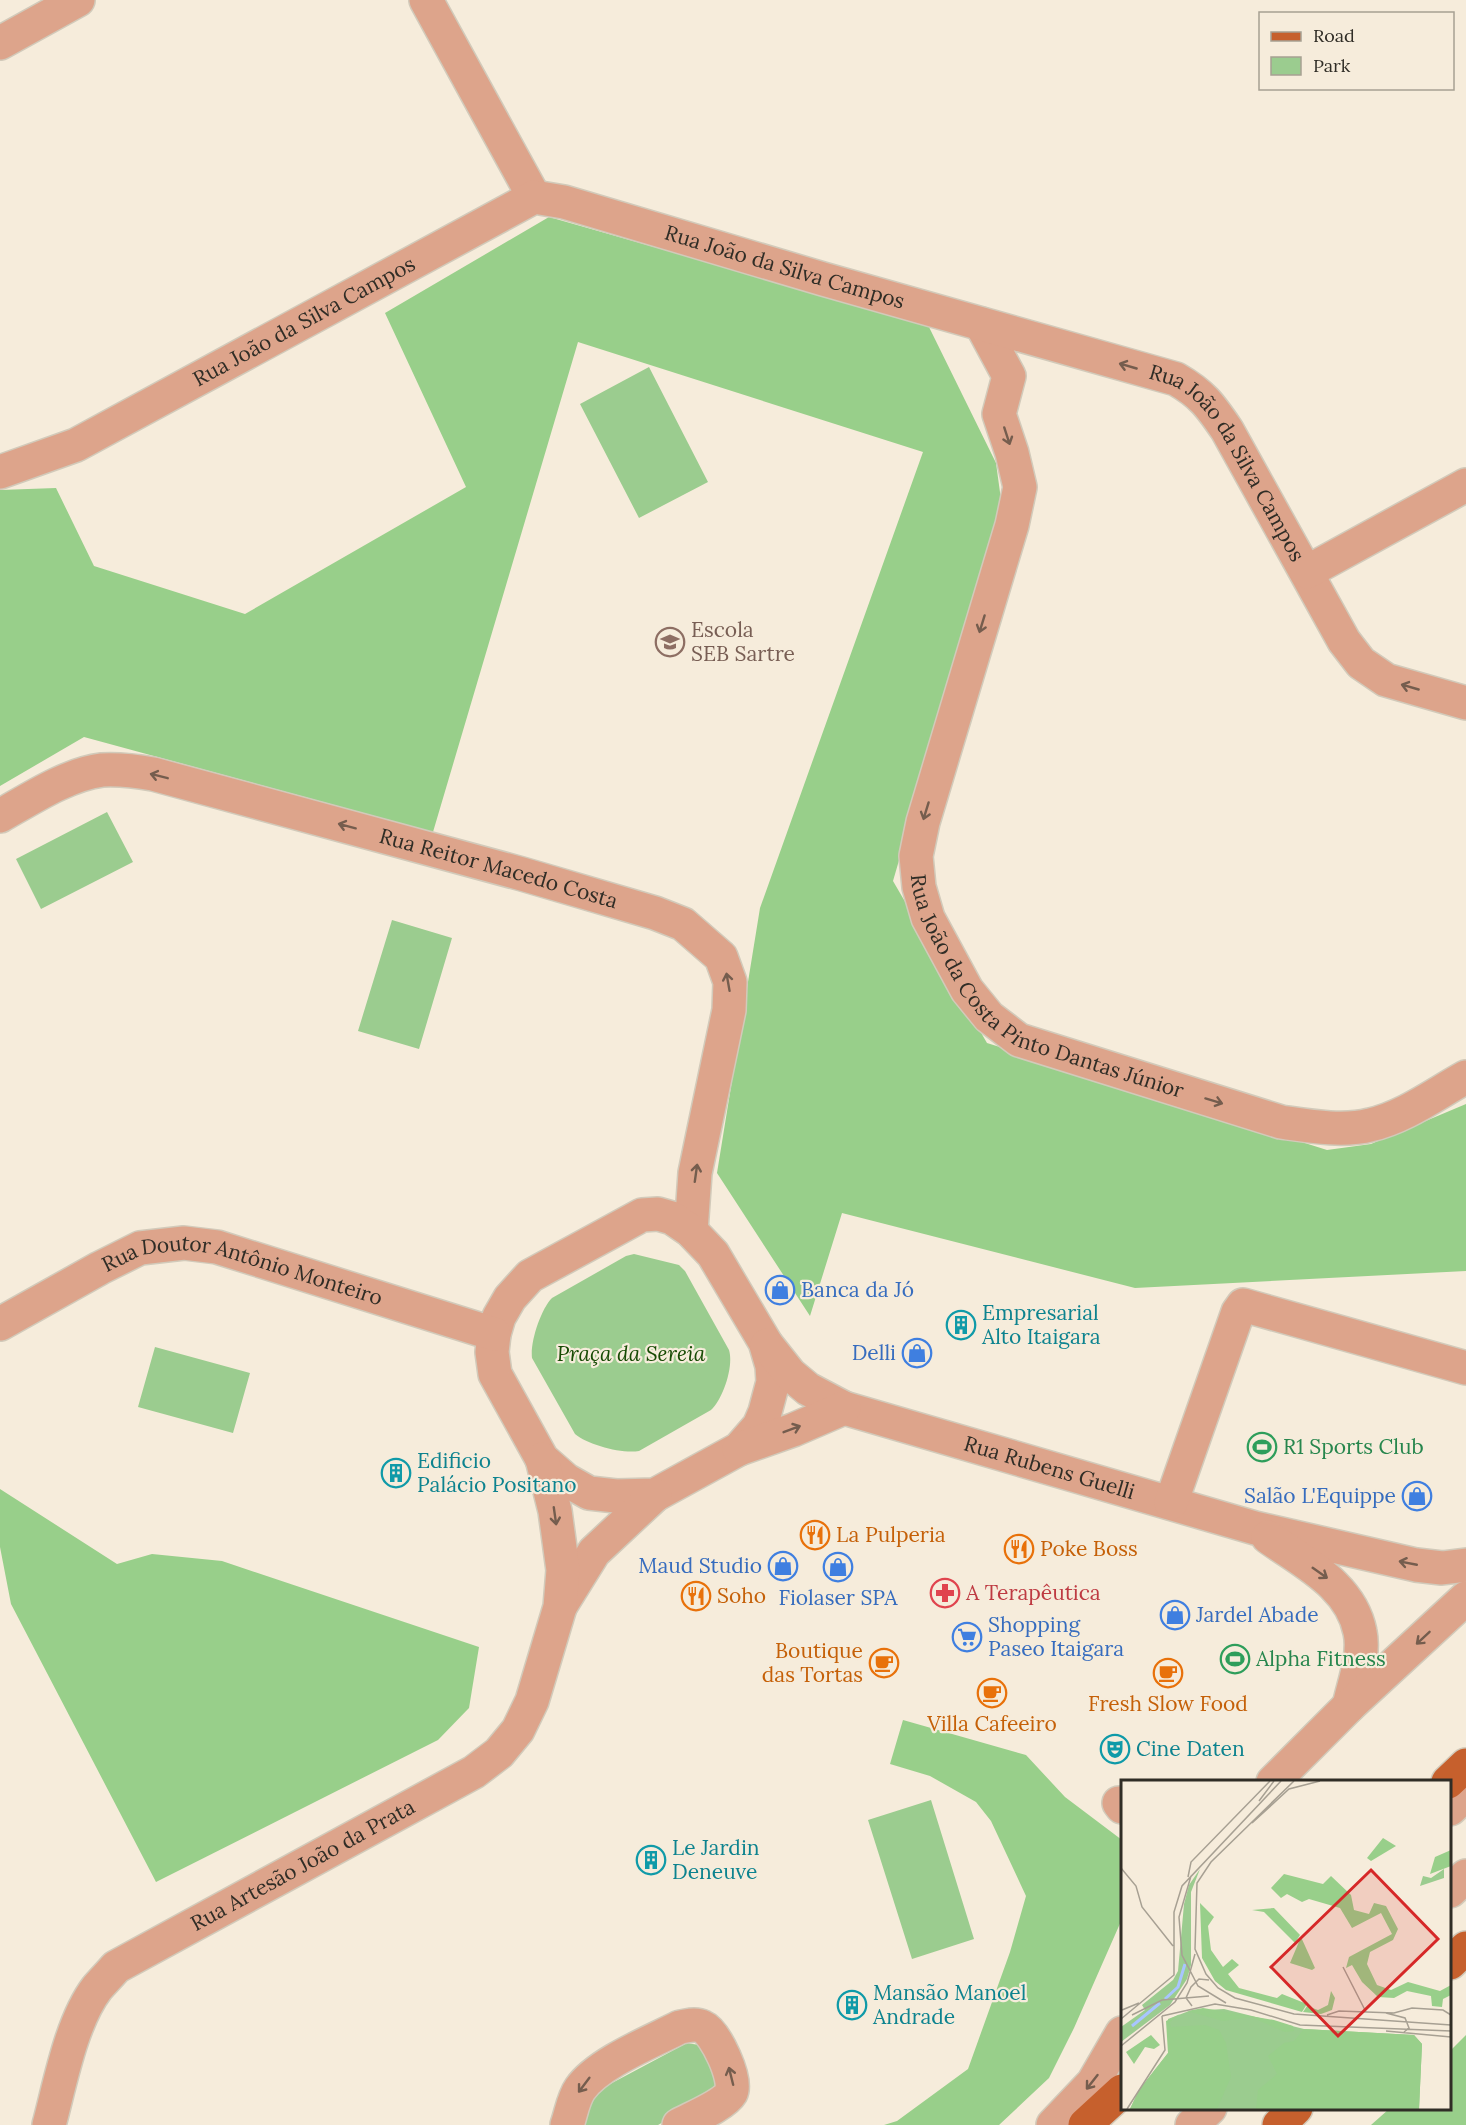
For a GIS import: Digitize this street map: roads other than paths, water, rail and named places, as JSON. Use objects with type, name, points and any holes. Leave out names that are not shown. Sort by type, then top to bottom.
[{"type":"main road","points":[[1450,1780],[1466,1765]]},
{"type":"main road","points":[[1451,1961],[1466,1948]]},
{"type":"main road","points":[[1085,2125],[1121,2092]]},
{"type":"main road","points":[[1279,2125],[1295,2110]]},
{"type":"street","points":[[0,43],[78,0]]},
{"type":"street","points":[[426,0],[534,197]]},
{"type":"street","name":"Rua João da Silva Campos","points":[[0,472],[76,445],[534,197],[564,202],[1176,380],[1196,391],[1212,407],[1344,641],[1361,663],[1386,680],[1466,703]]},
{"type":"street","points":[[981,324],[1009,376],[1051,344]]},
{"type":"street","name":"Rua João da Costa Pinto Dantas Júnior","points":[[1009,376],[999,414],[1020,487],[1008,536],[922,822],[916,856],[919,887],[927,918],[967,990],[989,1017],[1019,1040],[1281,1122],[1324,1128],[1368,1126],[1398,1116],[1466,1077]]},
{"type":"street","points":[[1307,572],[1466,485]]},
{"type":"street","name":"Rua Reitor Macedo Costa","points":[[0,816],[47,790],[100,770],[127,770],[153,774],[522,874],[655,913],[683,924],[721,957],[730,982],[729,1010],[695,1173],[690,1231]]},
{"type":"street","points":[[655,1496],[589,1493],[566,1480],[542,1459],[495,1374],[492,1352],[499,1317],[510,1298],[530,1276],[642,1215],[658,1214],[672,1218],[690,1231],[713,1254],[765,1342],[772,1366],[773,1382],[759,1426],[740,1449]]},
{"type":"street","name":"Rua Doutor Antônio Monteiro","points":[[0,1324],[140,1248],[184,1243],[218,1247],[494,1335]]},
{"type":"street","points":[[1171,1503],[1238,1312],[1244,1305],[1466,1368]]},
{"type":"street","name":"Rua Rubens Guelli","points":[[765,1342],[790,1374],[808,1389],[844,1408],[1255,1528],[1416,1565],[1442,1568],[1466,1565]]},
{"type":"street","points":[[740,1449],[844,1408]]},
{"type":"street","name":"Rua Artesão João da Prata","points":[[560,1607],[594,1552],[655,1496],[740,1449]]},
{"type":"street","name":"Rua Artesão João da Prata","points":[[49,2125],[75,2033],[97,1989],[116,1967],[474,1772],[500,1753],[518,1730],[532,1701],[560,1607],[562,1570],[555,1511],[542,1459]]},
{"type":"street","name":"Rua Rubens Guelli","points":[[1255,1528],[1323,1574],[1342,1592],[1353,1611],[1361,1633],[1359,1661],[1349,1706]]},
{"type":"street","points":[[1275,1780],[1349,1706],[1466,1598]]},
{"type":"street","points":[[1451,1807],[1466,1794]]},
{"type":"street","points":[[1451,1890],[1466,1876]]},
{"type":"street","points":[[567,2125],[578,2091],[589,2078],[603,2067],[680,2027],[693,2024],[705,2027],[712,2037],[734,2083],[731,2094],[721,2103],[679,2125]]},
{"type":"street","points":[[1053,2125],[1093,2083],[1121,2035]]},
{"type":"street","points":[[1109,2125],[1124,2110]]},
{"type":"street","points":[[1192,2125],[1209,2110]]},
{"type":"place","name":"Escola SEB Sartre","points":[[670,642]]},
{"type":"place","name":"Banca da Jó","points":[[780,1290]]},
{"type":"place","name":"Empresarial Alto Itaigara","points":[[961,1325]]},
{"type":"place","name":"Delli","points":[[917,1353]]},
{"type":"place","name":"R1 Sports Club","points":[[1262,1447]]},
{"type":"place","name":"Edificio Palácio Positano","points":[[396,1473]]},
{"type":"place","name":"Salão L'Equippe","points":[[1417,1496]]},
{"type":"place","name":"La Pulperia","points":[[815,1535]]},
{"type":"place","name":"Poke Boss","points":[[1019,1549]]},
{"type":"place","name":"Maud Studio","points":[[783,1566]]},
{"type":"place","name":"Fiolaser SPA","points":[[838,1567]]},
{"type":"place","name":"A Terapêutica","points":[[945,1593]]},
{"type":"place","name":"Soho","points":[[696,1596]]},
{"type":"place","name":"Jardel Abade","points":[[1175,1615]]},
{"type":"place","name":"Shopping Paseo Itaigara","points":[[967,1637]]},
{"type":"place","name":"Alpha Fitness","points":[[1235,1659]]},
{"type":"place","name":"Boutique das Tortas","points":[[884,1663]]},
{"type":"place","name":"Fresh Slow Food","points":[[1168,1673]]},
{"type":"place","name":"Villa Cafeeiro","points":[[992,1693]]},
{"type":"place","name":"Cine Daten","points":[[1115,1749]]},
{"type":"place","name":"Le Jardin Deneuve","points":[[651,1860]]},
{"type":"place","name":"Mansão Manoel Andrade","points":[[852,2005]]},
{"type":"park label","name":"Praça da Sereia","points":[[631,1354]]}]
